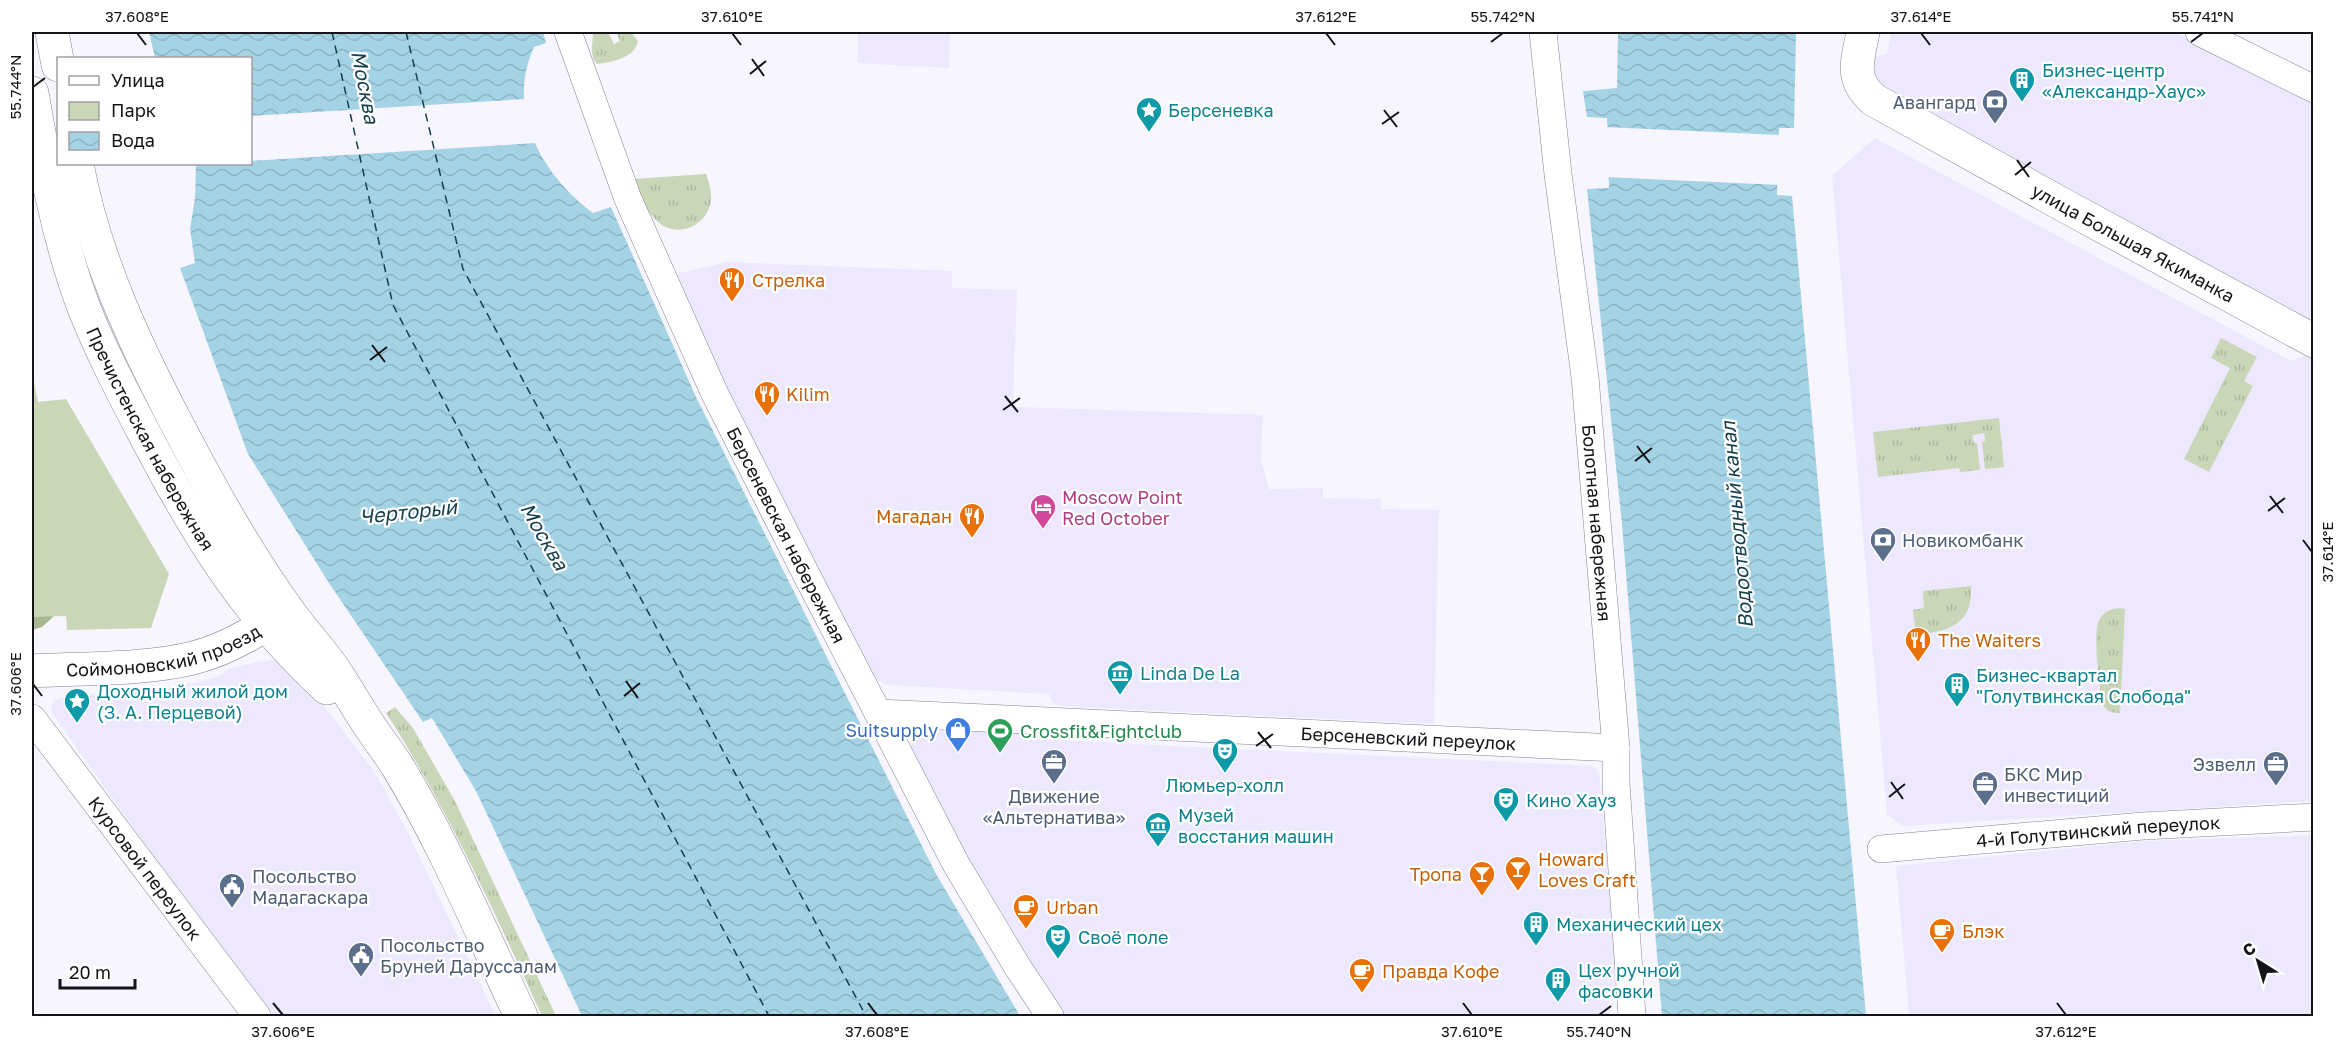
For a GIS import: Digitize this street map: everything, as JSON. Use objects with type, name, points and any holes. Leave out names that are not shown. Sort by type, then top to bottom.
[{"type":"main road","points":[[52,32],[57,60]]},
{"type":"main road","name":"улица Большая Якиманка","points":[[1863,32],[1857,73],[1863,88],[1874,100],[2313,342]]},
{"type":"main road","name":"Пречистенская набережная","points":[[32,93],[52,193],[69,259],[84,307],[100,344],[176,495],[221,568],[276,617]]},
{"type":"main road","name":"Пречистенская набережная","points":[[77,165],[81,188],[100,250],[140,351],[276,617],[320,681],[370,727],[395,762],[427,816],[521,1017]]},
{"type":"main road","name":"Соймоновский проезд","points":[[32,671],[163,664],[194,658],[224,648],[276,617]]},
{"type":"street","name":"Берсеневская набережная","points":[[568,32],[628,199],[714,392],[956,864],[1050,1017]]},
{"type":"street","name":"Болотная набережная","points":[[1543,32],[1558,174],[1585,377],[1616,748],[1632,1017]]},
{"type":"street","points":[[2199,32],[2313,89]]},
{"type":"street","name":"Берсеневский переулок","points":[[878,713],[1616,748]]},
{"type":"street","name":"Курсовой переулок","points":[[32,718],[257,1017]]},
{"type":"street","name":"4-й Голутвинский переулок","points":[[1881,849],[2143,826],[2313,817]]},
{"type":"shaded area","points":[[858,32],[950,32],[949,68],[857,63]]},
{"type":"shaded area","points":[[1891,32],[2173,32],[2206,46],[2313,101],[2313,325],[1887,91],[1874,78],[1873,58],[1887,53]]},
{"type":"shaded area","points":[[1875,138],[2291,361],[2311,353],[2313,355],[2313,801],[1903,826],[1887,815],[1832,176]]},
{"type":"shaded area","points":[[727,262],[952,271],[952,288],[1017,290],[1013,407],[1263,415],[1261,461],[1269,489],[1323,488],[1323,498],[1381,499],[1381,509],[1439,510],[1434,724],[1060,706],[1052,702],[1049,694],[888,685],[872,678],[721,390],[675,274]]},
{"type":"shaded area","points":[[275,660],[283,662],[314,693],[374,771],[405,827],[496,1016],[272,1016],[52,713],[51,706],[55,700],[63,697],[175,687],[215,678],[232,668]]},
{"type":"shaded area","points":[[934,729],[1043,732],[1061,740],[1593,766],[1599,772],[1617,980],[1609,1002],[1610,1016],[1065,1016],[1048,993],[911,763],[910,747],[914,741],[922,733]]},
{"type":"shaded area","points":[[2313,835],[2313,1016],[1909,1016],[1896,866],[2144,841]]},
{"type":"green space","points":[[593,32],[614,32],[609,34],[614,44],[620,41],[616,32],[631,32],[638,41],[636,47],[628,55],[597,64],[592,53]]},
{"type":"green space","points":[[706,174],[711,194],[708,210],[698,223],[683,229],[666,227],[653,218],[633,179]]},
{"type":"green space","points":[[2221,338],[2257,357],[2244,381],[2253,386],[2209,472],[2184,459],[2230,368],[2211,358]]},
{"type":"green space","points":[[32,373],[38,402],[66,399],[169,574],[151,628],[67,630],[66,616],[32,617]]},
{"type":"green space","points":[[1999,418],[2004,467],[1985,469],[1982,442],[1985,441],[1984,433],[1972,435],[1974,443],[1977,443],[1980,470],[1960,472],[1959,468],[1878,477],[1873,432]]},
{"type":"green space","points":[[1971,586],[1968,610],[1957,624],[1939,631],[1916,635],[1913,610],[1924,608],[1923,591]]},
{"type":"green space","points":[[32,598],[44,602],[53,617],[42,627],[32,630]]},
{"type":"green space","points":[[2118,608],[2125,609],[2120,713],[2107,710],[2103,705],[2096,643],[2098,623],[2101,617]]},
{"type":"green space","points":[[395,707],[413,728],[455,801],[556,1016],[542,1016],[450,824],[409,749],[386,713]]},
{"type":"water","points":[[149,32],[543,32],[546,43],[534,47],[526,71],[524,95],[526,118],[544,161],[558,180],[593,213],[611,207],[697,399],[936,874],[1020,1016],[582,1016],[476,791],[432,718],[423,722],[329,583],[248,454],[180,268],[195,263],[190,229],[195,198],[196,165],[252,165],[252,57],[155,57]]},
{"type":"water","name":"Водоотводный канал","points":[[1618,32],[1796,32],[1794,128],[1779,128],[1777,195],[1792,196],[1866,1016],[1662,1016],[1622,524],[1587,189],[1609,188],[1607,118],[1587,117],[1583,91],[1617,88]]},
{"type":"pier","points":[[526,99],[536,143],[252,161],[252,116]]},
{"type":"pier","points":[[1604,127],[1782,135],[1781,185],[1605,177]]},
{"type":"ferry route","points":[[332,32],[393,305],[769,1016]]},
{"type":"ferry route","points":[[406,32],[463,269],[866,1016]]},
{"type":"place","name":"Бизнес-центр «Александр-Хаус»","points":[[2022,103]]},
{"type":"place","name":"Авангард","points":[[1995,125]]},
{"type":"place","name":"Берсеневка","points":[[1149,133]]},
{"type":"place","name":"Стрелка","points":[[732,303]]},
{"type":"place","name":"Kilim","points":[[767,417]]},
{"type":"place","name":"Moscow Point Red October","points":[[1043,530]]},
{"type":"place","name":"Магадан","points":[[972,539]]},
{"type":"place","name":"Новикомбанк","points":[[1883,563]]},
{"type":"place","name":"The Waiters","points":[[1918,663]]},
{"type":"place","name":"Linda De La","points":[[1120,696]]},
{"type":"place","name":"Бизнес-квартал \"Голутвинская Слобода\"","points":[[1957,708]]},
{"type":"place","name":"Доходный жилой дом (З. А. Перцевой)","points":[[77,724]]},
{"type":"place","name":"Suitsupply","points":[[958,753]]},
{"type":"place","name":"Crossfit&Fightclub","points":[[1000,754]]},
{"type":"place","name":"Люмьер-холл","points":[[1225,774]]},
{"type":"place","name":"Движение «Альтернатива»","points":[[1054,785]]},
{"type":"place","name":"Эзвелл","points":[[2276,787]]},
{"type":"place","name":"БКС Мир инвестиций","points":[[1985,807]]},
{"type":"place","name":"Кино Хауз","points":[[1506,823]]},
{"type":"place","name":"Музей восстания машин","points":[[1158,848]]},
{"type":"place","name":"Howard Loves Craft","points":[[1518,892]]},
{"type":"place","name":"Тропа","points":[[1482,897]]},
{"type":"place","name":"Посольство Мадагаскара","points":[[232,909]]},
{"type":"place","name":"Urban","points":[[1026,930]]},
{"type":"place","name":"Механический цех","points":[[1536,947]]},
{"type":"place","name":"Блэк","points":[[1942,954]]},
{"type":"place","name":"Своё поле","points":[[1058,960]]},
{"type":"place","name":"Посольство Бруней Даруссалам","points":[[361,978]]},
{"type":"place","name":"Правда Кофе","points":[[1362,994]]},
{"type":"place","name":"Цех ручной фасовки","points":[[1558,1003]]},
{"type":"water label","name":"Москва","points":[[366,87]]},
{"type":"water label","name":"Черторый","points":[[408,511]]},
{"type":"water label","name":"Москва","points":[[545,536]]}]
